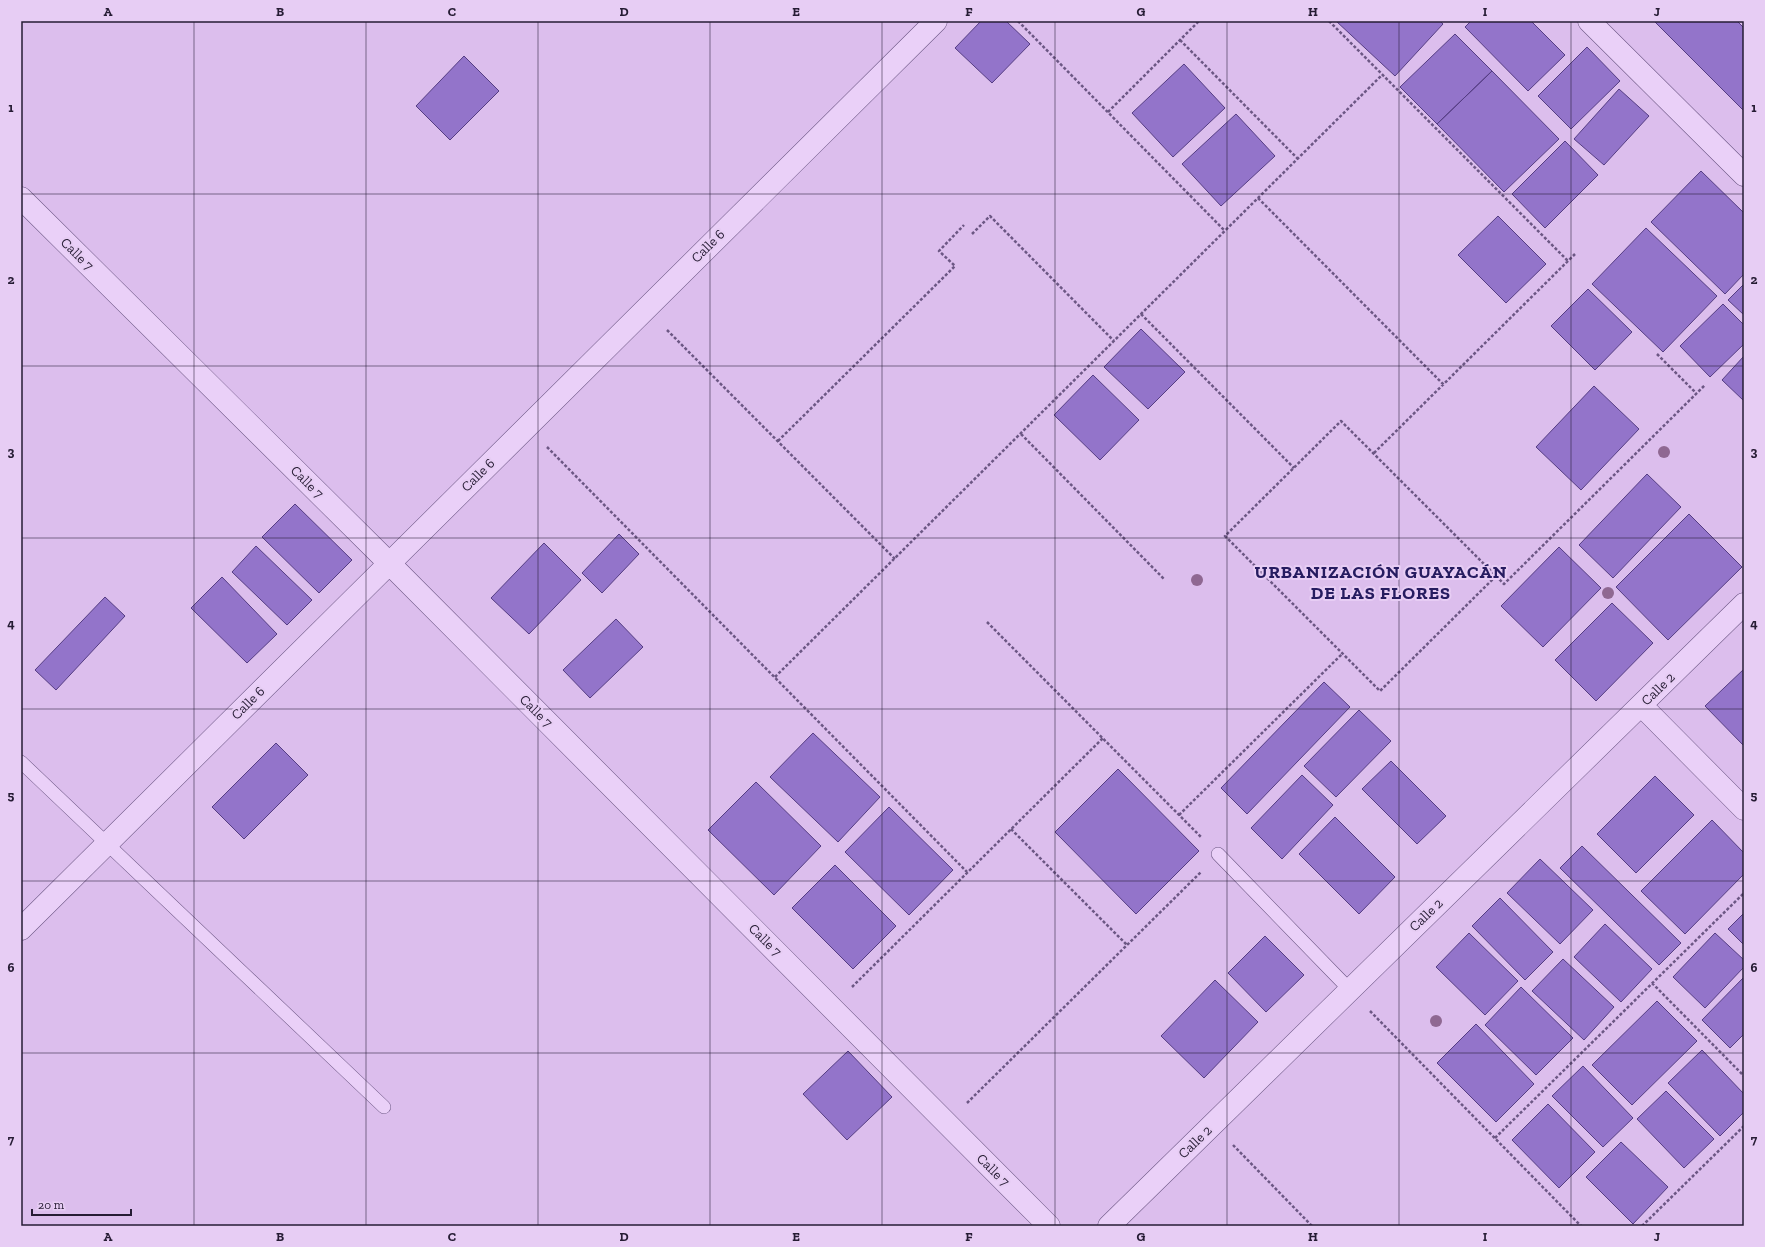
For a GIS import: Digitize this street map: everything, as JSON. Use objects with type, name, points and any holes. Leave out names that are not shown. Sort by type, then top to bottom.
[{"type":"street","name":"Calle 6","points":[[21,929],[936,21]]},
{"type":"street","points":[[1589,21],[1744,175]]},
{"type":"street","name":"Calle 7","points":[[21,198],[389,563],[1049,1226]]},
{"type":"street","name":"Calle 2","points":[[1109,1226],[1744,604]]},
{"type":"street","points":[[1641,705],[1744,809]]},
{"type":"lane","points":[[21,762],[384,1107]]},
{"type":"lane","points":[[1218,854],[1350,990]]},
{"type":"path","points":[[1018,21],[1226,230]]},
{"type":"path","points":[[1108,112],[1199,21]]},
{"type":"path","points":[[1329,21],[1568,261]]},
{"type":"path","points":[[1180,40],[1298,159]]},
{"type":"path","points":[[775,677],[1382,75]]},
{"type":"path","points":[[1258,198],[1444,385]]},
{"type":"path","points":[[972,234],[990,216],[1114,341]]},
{"type":"path","points":[[778,441],[955,266],[939,250],[964,225]]},
{"type":"path","points":[[1374,454],[1575,254]]},
{"type":"path","points":[[646,309],[895,559]]},
{"type":"path","points":[[1141,314],[1294,468]]},
{"type":"path","points":[[1657,354],[1696,393]]},
{"type":"path","points":[[1496,576],[1380,691],[1225,536],[1341,421],[1496,576],[1504,584],[1705,385]]},
{"type":"path","points":[[527,427],[968,872]]},
{"type":"path","points":[[1021,434],[1164,579]]},
{"type":"path","points":[[947,1123],[1218,854],[987,622]]},
{"type":"path","points":[[1179,815],[1342,654]]},
{"type":"path","points":[[831,1007],[1103,738]]},
{"type":"path","points":[[1011,829],[1127,945]]},
{"type":"path","points":[[1495,1138],[1744,893]]},
{"type":"path","points":[[1652,983],[1744,1076]]},
{"type":"path","points":[[1350,990],[1581,1226]]},
{"type":"path","points":[[1212,1124],[1312,1226]]},
{"type":"path","points":[[1642,1226],[1744,1126]]},
{"type":"building","points":[[981,21],[1006,21],[1030,44],[992,83],[955,48]]},
{"type":"building","points":[[1336,21],[1440,21],[1443,24],[1395,76]]},
{"type":"building","points":[[1471,21],[1531,21],[1565,55],[1528,91],[1465,27]]},
{"type":"building","points":[[1654,21],[1737,21],[1744,28],[1744,111]]},
{"type":"building","points":[[1455,34],[1492,71],[1437,124],[1400,87]]},
{"type":"building","points":[[1587,47],[1620,81],[1571,129],[1538,96]]},
{"type":"building","points":[[464,56],[499,91],[450,140],[416,106]]},
{"type":"building","points":[[1184,64],[1225,108],[1173,157],[1132,113]]},
{"type":"building","points":[[1492,71],[1559,139],[1504,192],[1437,124]]},
{"type":"building","points":[[1619,89],[1649,116],[1604,165],[1574,139]]},
{"type":"building","points":[[1236,114],[1275,156],[1221,206],[1182,164]]},
{"type":"building","points":[[1565,141],[1598,175],[1545,228],[1512,194]]},
{"type":"building","points":[[1701,171],[1744,213],[1744,274],[1725,294],[1651,222]]},
{"type":"building","points":[[1498,216],[1546,264],[1506,303],[1458,255]]},
{"type":"building","points":[[1646,228],[1717,296],[1663,352],[1592,284]]},
{"type":"building","points":[[1744,284],[1744,315],[1728,300]]},
{"type":"building","points":[[1588,289],[1632,332],[1595,370],[1551,326]]},
{"type":"building","points":[[1723,304],[1744,325],[1744,344],[1710,377],[1680,346]]},
{"type":"building","points":[[1141,329],[1185,372],[1148,409],[1104,367]]},
{"type":"building","points":[[1744,356],[1744,401],[1722,380]]},
{"type":"building","points":[[1093,375],[1139,420],[1100,460],[1054,415]]},
{"type":"building","points":[[1594,386],[1639,429],[1581,490],[1536,447]]},
{"type":"building","points":[[1647,474],[1681,507],[1613,578],[1579,545]]},
{"type":"building","points":[[295,504],[352,560],[319,593],[262,537]]},
{"type":"building","points":[[1689,514],[1742,567],[1668,640],[1616,587]]},
{"type":"building","points":[[619,534],[639,554],[602,593],[582,573]]},
{"type":"building","points":[[544,543],[581,580],[529,634],[491,598]]},
{"type":"building","points":[[256,546],[312,600],[287,625],[232,572]]},
{"type":"building","points":[[1559,547],[1601,588],[1543,647],[1501,606]]},
{"type":"building","points":[[222,577],[277,634],[247,663],[191,608]]},
{"type":"building","points":[[105,597],[125,616],[56,690],[35,670]]},
{"type":"building","points":[[1612,603],[1653,643],[1596,701],[1555,660]]},
{"type":"building","points":[[616,619],[643,647],[590,698],[563,670]]},
{"type":"building","points":[[1744,669],[1744,746],[1705,706]]},
{"type":"building","points":[[1324,682],[1350,707],[1247,814],[1221,788]]},
{"type":"building","points":[[1359,710],[1391,741],[1336,797],[1304,766]]},
{"type":"building","points":[[813,733],[880,797],[838,842],[770,777]]},
{"type":"building","points":[[276,743],[308,775],[244,839],[212,807]]},
{"type":"building","points":[[1391,761],[1446,816],[1417,844],[1362,789]]},
{"type":"building","points":[[1118,769],[1199,851],[1136,914],[1055,832]]},
{"type":"building","points":[[1302,775],[1333,805],[1282,859],[1251,828]]},
{"type":"building","points":[[1655,776],[1694,815],[1636,873],[1597,834]]},
{"type":"building","points":[[756,782],[821,846],[774,895],[708,830]]},
{"type":"building","points":[[889,807],[953,870],[909,915],[845,852]]},
{"type":"building","points":[[1335,817],[1395,877],[1359,914],[1299,854]]},
{"type":"building","points":[[1712,820],[1744,853],[1744,874],[1685,934],[1641,891]]},
{"type":"building","points":[[1582,846],[1681,943],[1659,965],[1560,868]]},
{"type":"building","points":[[1540,859],[1593,910],[1560,944],[1507,893]]},
{"type":"building","points":[[835,865],[896,926],[853,969],[792,908]]},
{"type":"building","points":[[1500,898],[1553,952],[1525,980],[1472,926]]},
{"type":"building","points":[[1744,913],[1744,945],[1728,929]]},
{"type":"building","points":[[1605,924],[1652,969],[1621,1002],[1574,957]]},
{"type":"building","points":[[1469,933],[1518,981],[1485,1015],[1436,967]]},
{"type":"building","points":[[1715,933],[1744,960],[1744,967],[1705,1008],[1673,977]]},
{"type":"building","points":[[1265,936],[1304,975],[1266,1012],[1228,973]]},
{"type":"building","points":[[1563,959],[1614,1007],[1584,1040],[1532,991]]},
{"type":"building","points":[[1744,977],[1744,1034],[1730,1048],[1702,1020]]},
{"type":"building","points":[[1215,980],[1258,1022],[1204,1078],[1161,1036]]},
{"type":"building","points":[[1521,987],[1573,1038],[1536,1075],[1485,1025]]},
{"type":"building","points":[[1657,1001],[1697,1041],[1632,1105],[1592,1065]]},
{"type":"building","points":[[1476,1024],[1534,1084],[1496,1122],[1437,1063]]},
{"type":"building","points":[[1702,1050],[1744,1094],[1744,1112],[1720,1136],[1668,1083]]},
{"type":"building","points":[[848,1051],[892,1097],[847,1140],[803,1094]]},
{"type":"building","points":[[1583,1066],[1633,1118],[1603,1147],[1552,1096]]},
{"type":"building","points":[[1666,1091],[1714,1139],[1684,1168],[1637,1119]]},
{"type":"building","points":[[1548,1104],[1595,1152],[1559,1188],[1512,1140]]},
{"type":"building","points":[[1621,1142],[1668,1187],[1633,1224],[1586,1177]]},
{"type":"district","name":"URBANIZACIÓN GUAYACÁN DE LAS FLORES","points":[[1381,582]]}]
